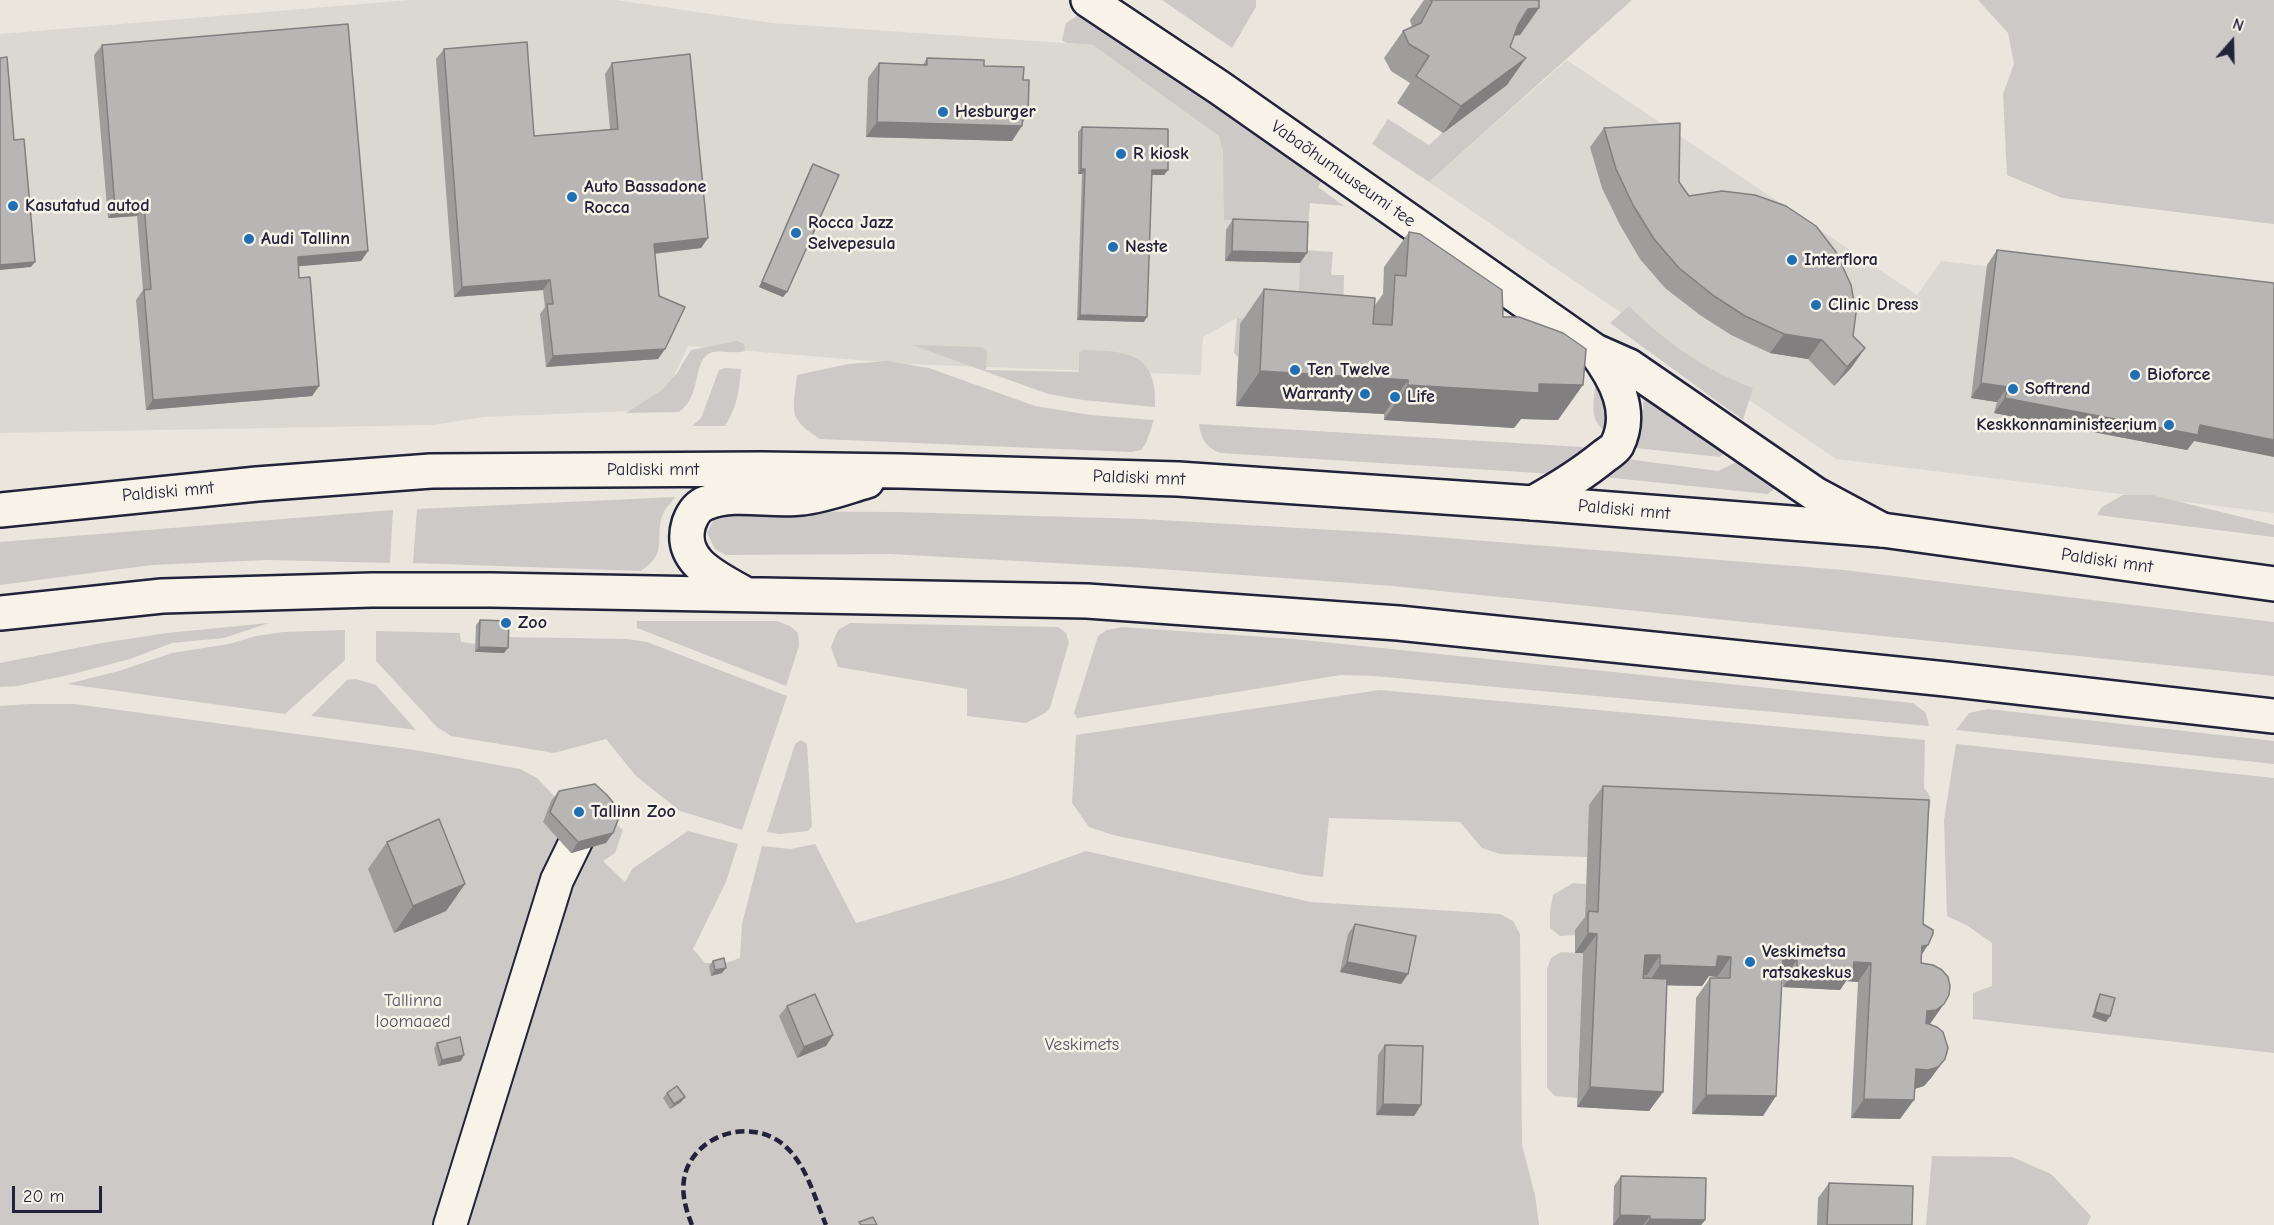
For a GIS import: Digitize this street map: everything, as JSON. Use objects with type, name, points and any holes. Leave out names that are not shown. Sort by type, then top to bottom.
[{"type":"main road","name":"Vabaõhumuuseumi tee","points":[[1089,0],[1230,95],[1595,351]]},
{"type":"main road","points":[[1533,502],[1580,476],[1616,447],[1623,425],[1622,399],[1612,373],[1595,351]]},
{"type":"main road","points":[[1595,351],[1629,366],[1815,494],[1882,530]]},
{"type":"main road","name":"Paldiski mnt","points":[[0,510],[71,501],[257,484],[431,471],[762,469],[1178,479],[1533,502],[1882,530],[2274,584]]},
{"type":"main road","points":[[745,594],[699,566],[689,550],[686,533],[692,514],[704,503],[729,499],[814,497],[901,471]]},
{"type":"main road","points":[[0,613],[162,596],[349,591],[480,590],[1088,601],[1398,623],[1946,679],[2274,716]]},
{"type":"main road","points":[[2217,710],[2274,706]]},
{"type":"street","points":[[0,492],[71,501]]},
{"type":"street","points":[[450,1225],[557,880],[578,837],[600,805]]},
{"type":"shaded area","points":[[409,0],[616,0],[772,23],[1093,45],[1302,190],[1298,323],[1237,318],[1203,337],[1201,375],[905,364],[688,346],[658,410],[484,417],[433,425],[0,433],[0,34]]},
{"type":"shaded area","points":[[1567,60],[1917,295],[1941,261],[2274,299],[2274,513],[1836,459],[1429,182]]},
{"type":"green space","points":[[1162,0],[1256,0],[1256,7],[1232,48]]},
{"type":"green space","points":[[1533,0],[1632,0],[1429,182],[1372,144],[1388,119],[1429,145],[1461,113],[1474,96]]},
{"type":"green space","points":[[1978,0],[2274,0],[2274,224],[2062,198],[2007,175],[2003,94],[2014,64],[2008,33]]},
{"type":"green space","points":[[1077,16],[1090,19],[1323,179],[1318,187],[1344,206],[1310,203],[1306,250],[1333,252],[1331,275],[1344,275],[1343,321],[1353,322],[1353,332],[1240,324],[1238,357],[1234,353],[1237,318],[1298,322],[1301,222],[1224,220],[1223,150],[1219,136],[1093,45],[1066,43],[1062,40],[1066,23]]},
{"type":"green space","points":[[1629,306],[1686,354],[1718,373],[1753,388],[1743,420],[1610,323]]},
{"type":"green space","points":[[737,341],[744,344],[745,351],[712,352],[703,359],[691,398],[679,412],[626,413],[662,390],[677,373],[691,350]]},
{"type":"green space","points":[[912,345],[982,347],[987,351],[986,370],[1079,372],[1079,353],[1082,350],[1125,354],[1145,365],[1151,375],[1155,389],[1155,407],[1048,394]]},
{"type":"green space","points":[[887,361],[929,368],[1035,406],[1090,415],[1154,420],[1146,443],[1141,450],[1131,452],[820,439],[809,432],[797,419],[794,406],[797,375],[848,364]]},
{"type":"green space","points":[[741,369],[737,399],[729,419],[725,426],[692,426],[701,418],[719,370]]},
{"type":"green space","points":[[1597,374],[1609,393],[1607,432],[1600,427],[1594,414]]},
{"type":"green space","points":[[1644,398],[1732,449],[1719,457],[1636,448],[1641,435]]},
{"type":"green space","points":[[1199,424],[1599,448],[1554,474],[1221,453],[1205,442]]},
{"type":"green space","points":[[1627,459],[1718,471],[1743,459],[1778,486],[1768,494],[1604,477]]},
{"type":"green space","points":[[2123,495],[2152,495],[2274,525],[2274,537],[2097,515],[2102,507]]},
{"type":"green space","points":[[675,497],[665,510],[661,521],[656,556],[641,571],[413,563],[417,509]]},
{"type":"green space","points":[[393,510],[390,563],[268,560],[152,565],[0,585],[0,542]]},
{"type":"green space","points":[[729,511],[898,512],[1142,519],[1386,533],[1844,570],[2274,622],[2274,676],[1392,586],[1146,568],[890,554],[726,555],[715,549],[707,533],[715,517]]},
{"type":"green space","points":[[637,621],[777,621],[790,626],[798,633],[799,646],[786,686],[637,628]]},
{"type":"green space","points":[[269,623],[224,638],[172,643],[130,659],[73,674],[17,686],[0,687],[0,663],[167,633]]},
{"type":"green space","points":[[850,623],[1058,627],[1066,633],[1069,642],[1050,708],[1026,723],[967,716],[967,689],[838,667],[831,647],[838,630]]},
{"type":"green space","points":[[1122,627],[1294,639],[1913,703],[1926,713],[1929,726],[1374,676],[1341,675],[1077,718],[1074,713],[1098,636],[1107,630]]},
{"type":"green space","points":[[345,630],[345,660],[285,714],[67,684],[119,671],[172,653],[229,644],[256,636],[283,632]]},
{"type":"green space","points":[[376,631],[460,633],[461,642],[476,644],[476,653],[504,653],[505,637],[627,639],[647,642],[787,696],[742,830],[680,811],[636,776],[606,739],[554,753],[451,736],[437,727],[376,661]]},
{"type":"green space","points":[[356,679],[376,685],[416,730],[311,716],[347,680]]},
{"type":"green space","points":[[1380,690],[1925,740],[1924,788],[1931,803],[1927,815],[1590,805],[1587,857],[1500,854],[1482,848],[1460,822],[1329,818],[1323,877],[1113,835],[1089,827],[1072,803],[1076,735]]},
{"type":"green space","name":"Tallinna loomaaed","points":[[75,704],[415,750],[520,769],[537,778],[558,800],[551,801],[543,822],[547,827],[614,822],[623,830],[615,853],[603,861],[625,882],[632,869],[688,831],[738,844],[726,882],[693,949],[705,963],[726,963],[740,958],[742,924],[762,846],[790,849],[815,844],[856,923],[1010,878],[1086,851],[1311,902],[1500,914],[1513,921],[1520,934],[1522,1145],[1535,1195],[1539,1225],[0,1225],[0,706]]},
{"type":"green space","points":[[1988,709],[2274,741],[2274,764],[1956,730],[1969,713]]},
{"type":"green space","points":[[801,740],[807,744],[812,826],[808,831],[779,834],[767,832],[795,744]]},
{"type":"green space","points":[[1956,744],[2274,778],[2274,1053],[1973,1019],[1973,993],[1992,986],[1992,943],[1968,926],[1947,916],[1944,820]]},
{"type":"green space","points":[[1573,883],[1586,884],[1584,931],[1575,935],[1560,936],[1550,928],[1553,895]]},
{"type":"green space","points":[[1561,952],[1583,953],[1577,1098],[1555,1096],[1547,1088],[1547,969],[1551,958]]},
{"type":"green space","points":[[1932,1156],[2012,1157],[2051,1174],[2091,1216],[2087,1225],[1926,1225]]},
{"type":"building","points":[[1431,0],[1539,0],[1539,8],[1528,9],[1518,25],[1510,47],[1526,58],[1461,106],[1416,76],[1429,56],[1409,44],[1403,31],[1421,23]]},
{"type":"building","name":"Audi Tallinn","points":[[348,24],[368,251],[298,257],[299,278],[310,277],[319,386],[153,400],[144,290],[151,289],[144,205],[115,208],[102,45]]},
{"type":"building","name":"Auto Bassadone Rocca","points":[[527,42],[534,136],[618,129],[612,63],[690,54],[708,238],[654,244],[659,296],[685,307],[665,349],[553,356],[547,304],[553,304],[550,280],[462,287],[444,49]]},
{"type":"building","name":"Kasutatud autod","points":[[7,57],[14,140],[24,139],[35,262],[0,265],[0,58]]},
{"type":"building","name":"Hesburger","points":[[927,58],[984,60],[984,66],[1024,67],[1023,80],[1029,80],[1028,115],[1023,114],[1022,126],[877,122],[879,63],[927,65]]},
{"type":"building","points":[[1680,123],[1679,182],[1689,196],[1722,191],[1755,195],[1786,206],[1816,226],[1836,252],[1851,285],[1856,313],[1853,336],[1865,348],[1847,367],[1822,340],[1784,334],[1745,316],[1714,296],[1679,268],[1654,239],[1633,205],[1616,169],[1604,128]]},
{"type":"building","name":"Neste","points":[[1082,127],[1168,129],[1168,170],[1152,170],[1147,317],[1080,315],[1085,169],[1081,169]]},
{"type":"building","name":"Rocca Jazz Selvepesula","points":[[813,164],[839,175],[787,292],[762,282]]},
{"type":"building","points":[[1233,219],[1308,222],[1307,253],[1232,251]]},
{"type":"building","points":[[1409,232],[1420,234],[1502,290],[1503,317],[1519,317],[1563,333],[1586,349],[1583,385],[1539,384],[1539,393],[1408,385],[1408,380],[1260,371],[1264,289],[1375,298],[1373,324],[1392,325],[1395,275],[1406,276]]},
{"type":"building","points":[[1997,250],[2274,283],[2274,440],[2200,425],[2198,435],[2005,398],[2008,387],[1981,383]]},
{"type":"building","points":[[480,620],[509,621],[508,648],[479,647]]},
{"type":"building","points":[[595,784],[621,812],[613,833],[578,842],[550,812],[559,791]]},
{"type":"building","name":"Veskimetsa ratsakeskus","points":[[1603,786],[1929,800],[1923,924],[1933,930],[1933,934],[1928,945],[1922,946],[1921,963],[1933,965],[1948,977],[1949,995],[1944,1004],[1936,1010],[1927,1011],[1926,1023],[1943,1032],[1948,1048],[1945,1059],[1938,1067],[1928,1070],[1916,1069],[1914,1100],[1864,1099],[1871,963],[1854,962],[1853,970],[1797,968],[1797,960],[1783,959],[1776,1096],[1706,1095],[1710,978],[1730,978],[1731,957],[1718,956],[1716,967],[1660,965],[1660,955],[1645,955],[1643,978],[1667,979],[1663,1092],[1590,1087],[1597,934],[1588,933],[1588,915],[1589,911],[1598,912]]},
{"type":"building","points":[[439,819],[465,884],[413,906],[387,842]]},
{"type":"building","points":[[1355,924],[1416,936],[1408,974],[1347,962]]},
{"type":"building","points":[[724,958],[726,968],[715,970],[713,961]]},
{"type":"building","points":[[815,994],[833,1035],[804,1047],[787,1006]]},
{"type":"building","points":[[2100,994],[2115,998],[2110,1016],[2095,1012]]},
{"type":"building","points":[[460,1037],[464,1055],[442,1060],[437,1043]]},
{"type":"building","points":[[1385,1045],[1423,1046],[1421,1105],[1383,1104]]},
{"type":"building","points":[[677,1086],[685,1097],[674,1104],[667,1093]]},
{"type":"building","points":[[1621,1176],[1706,1178],[1705,1220],[1650,1219],[1650,1216],[1620,1215]]},
{"type":"building","points":[[1829,1183],[1913,1186],[1912,1225],[1827,1225]]},
{"type":"building","points":[[873,1217],[877,1225],[861,1225],[859,1222]]},
{"type":"railway","points":[[692,1225],[685,1205],[683,1185],[686,1171],[693,1157],[703,1146],[716,1138],[745,1131],[774,1138],[793,1155],[810,1183],[826,1225]]},
{"type":"place","name":"Hesburger","points":[[943,112]]},
{"type":"place","name":"R kiosk","points":[[1121,154]]},
{"type":"place","name":"Auto Bassadone Rocca","points":[[572,197]]},
{"type":"place","name":"Kasutatud autod","points":[[13,206]]},
{"type":"place","name":"Rocca Jazz Selvepesula","points":[[796,233]]},
{"type":"place","name":"Audi Tallinn","points":[[249,239]]},
{"type":"place","name":"Neste","points":[[1113,247]]},
{"type":"place","name":"Interflora","points":[[1792,260]]},
{"type":"place","name":"Clinic Dress","points":[[1816,305]]},
{"type":"place","name":"Ten Twelve","points":[[1295,370]]},
{"type":"place","name":"Bioforce","points":[[2135,375]]},
{"type":"place","name":"Softrend","points":[[2013,389]]},
{"type":"place","name":"Warranty","points":[[1365,394]]},
{"type":"place","name":"Life","points":[[1395,397]]},
{"type":"place","name":"Keskkonnaministeerium","points":[[2169,425]]},
{"type":"place","name":"Zoo","points":[[506,623]]},
{"type":"place","name":"Tallinn Zoo","points":[[579,812]]},
{"type":"place","name":"Veskimetsa ratsakeskus","points":[[1750,962]]},
{"type":"park label","name":"Veskimets","points":[[1082,1045]]}]
